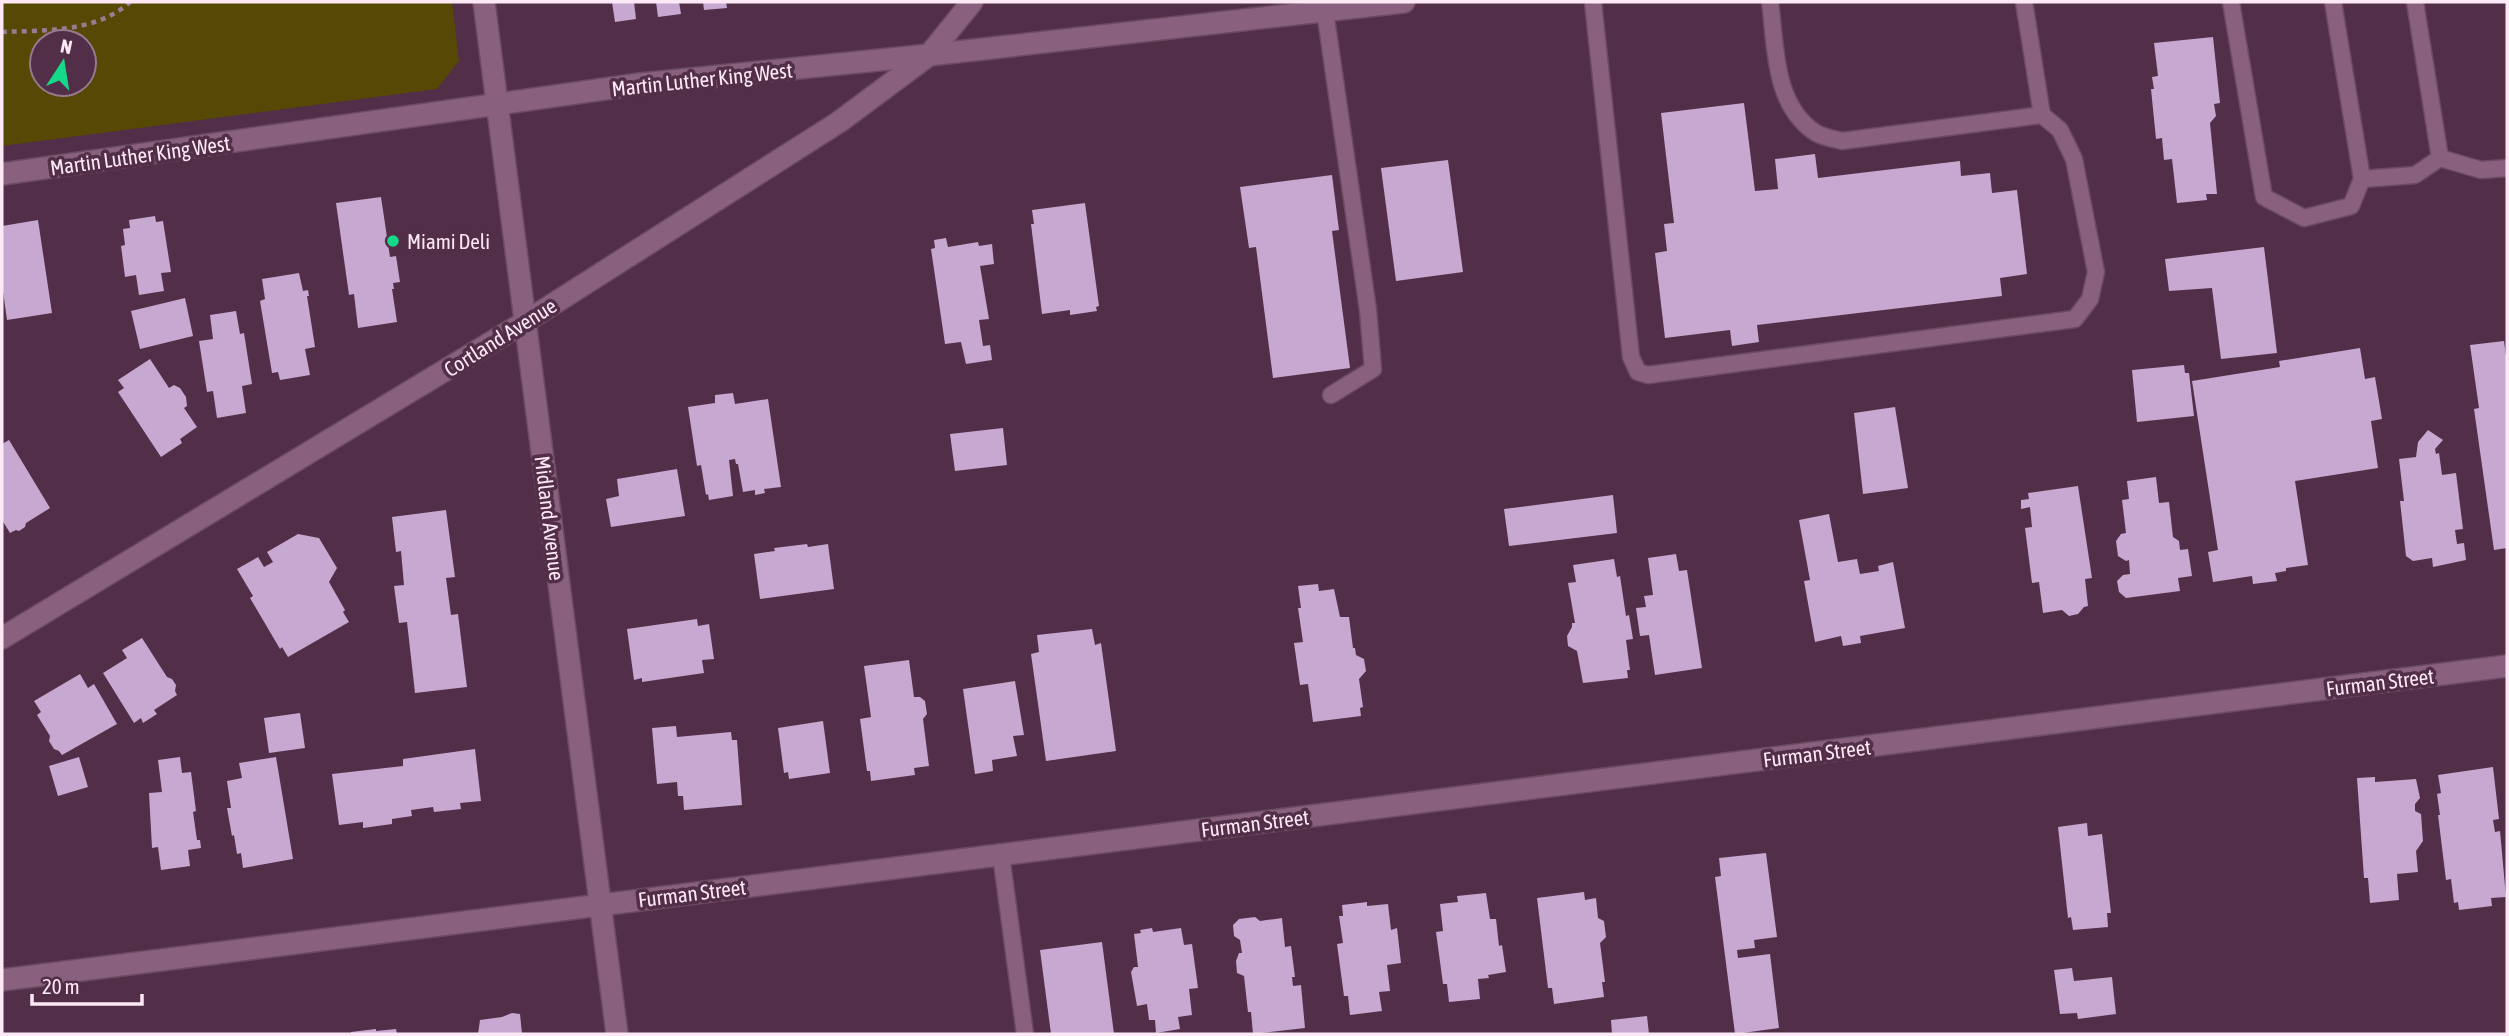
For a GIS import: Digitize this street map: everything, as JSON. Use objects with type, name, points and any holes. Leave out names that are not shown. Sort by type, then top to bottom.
[{"type":"street","name":"Midland Avenue","points":[[484,2],[617,1034]]},
{"type":"street","name":"Cortland Avenue","points":[[2,638],[525,322],[839,122],[929,55],[972,2]]},
{"type":"street","name":"Martin Luther King West","points":[[2,174],[640,84],[1404,2]]},
{"type":"street","name":"Furman Street","points":[[2,979],[2507,666]]},
{"type":"lane","points":[[1594,2],[1631,357],[1638,372],[1648,375],[2075,319],[2090,299],[2096,272],[2074,159],[2060,130],[2042,116],[2024,2]]},
{"type":"lane","points":[[1770,2],[1779,72],[1787,103],[1817,134],[1842,141],[2042,116]]},
{"type":"lane","points":[[2231,2],[2264,197],[2304,218],[2351,206],[2362,179],[2333,2]]},
{"type":"lane","points":[[2415,2],[2440,159]]},
{"type":"lane","points":[[1325,11],[1368,310],[1373,369],[1331,395]]},
{"type":"lane","points":[[2362,179],[2416,175],[2440,159],[2481,170],[2507,168]]},
{"type":"lane","points":[[1001,855],[1025,1034]]},
{"type":"path","points":[[2,32],[59,29],[88,24],[120,11],[130,2]]},
{"type":"shaded area","points":[[2,2],[452,2],[459,61],[437,89],[2,146]]},
{"type":"building","points":[[612,2],[634,2],[636,19],[615,22]]},
{"type":"building","points":[[656,2],[679,2],[681,14],[658,17]]},
{"type":"building","points":[[703,2],[726,2],[727,8],[704,10]]},
{"type":"building","points":[[2213,37],[2220,103],[2214,104],[2216,116],[2210,123],[2217,194],[2206,194],[2207,200],[2177,203],[2172,159],[2164,160],[2162,138],[2156,139],[2151,89],[2154,89],[2152,77],[2158,76],[2154,43]]},
{"type":"building","points":[[1744,103],[1755,191],[1778,189],[1775,159],[1815,154],[1818,178],[1960,161],[1961,176],[1990,173],[1992,193],[2017,190],[2027,274],[2000,278],[2002,296],[1757,325],[1759,342],[1732,346],[1730,330],[1665,338],[1655,253],[1667,251],[1664,224],[1674,223],[1661,113]]},
{"type":"building","points":[[1448,160],[1463,272],[1396,281],[1381,168]]},
{"type":"building","points":[[1332,175],[1339,230],[1332,231],[1350,368],[1273,378],[1256,247],[1249,248],[1240,187]]},
{"type":"building","points":[[381,197],[390,257],[396,256],[400,282],[393,283],[392,289],[397,322],[358,328],[354,294],[349,295],[336,203]]},
{"type":"building","points":[[1085,203],[1099,306],[1096,307],[1097,311],[1070,315],[1070,310],[1042,314],[1031,224],[1034,224],[1032,210]]},
{"type":"building","points":[[155,216],[156,222],[163,221],[171,272],[161,273],[164,291],[139,295],[136,275],[125,277],[121,246],[125,245],[123,229],[130,228],[129,220]]},
{"type":"building","points":[[38,220],[52,313],[7,320],[2,284],[2,226]]},
{"type":"building","points":[[946,238],[948,247],[978,242],[979,246],[992,244],[994,264],[980,266],[989,319],[979,320],[983,346],[990,345],[992,360],[966,364],[961,342],[945,344],[931,249],[935,248],[934,240]]},
{"type":"building","points":[[2264,247],[2277,353],[2221,359],[2212,288],[2169,291],[2165,259]]},
{"type":"building","points":[[299,273],[303,291],[308,290],[315,347],[305,349],[310,375],[280,380],[278,372],[272,373],[260,301],[265,299],[262,279]]},
{"type":"building","points":[[185,298],[193,336],[140,349],[131,311]]},
{"type":"building","points":[[236,311],[240,334],[244,333],[252,384],[242,386],[246,413],[217,418],[213,391],[207,392],[199,341],[213,339],[210,315]]},
{"type":"building","points":[[2504,341],[2507,364],[2507,548],[2494,550],[2474,409],[2479,408],[2470,345]]},
{"type":"building","points":[[2360,348],[2365,379],[2375,377],[2382,419],[2371,421],[2378,468],[2295,481],[2308,565],[2286,568],[2286,571],[2275,573],[2277,581],[2253,584],[2252,576],[2213,582],[2208,552],[2218,550],[2192,381],[2280,367],[2279,361]]},
{"type":"building","points":[[150,359],[169,388],[174,385],[180,388],[186,397],[187,406],[184,408],[197,427],[180,439],[182,443],[161,457],[118,392],[124,388],[118,380]]},
{"type":"building","points":[[2184,365],[2185,373],[2189,373],[2194,416],[2137,422],[2132,370]]},
{"type":"building","points":[[733,393],[735,404],[768,399],[781,487],[764,489],[765,493],[755,495],[755,490],[743,492],[738,464],[735,459],[729,460],[733,496],[709,500],[701,465],[697,466],[688,407],[715,403],[715,395]]},
{"type":"building","points":[[1895,407],[1908,488],[1863,494],[1854,413]]},
{"type":"building","points":[[1003,428],[1007,465],[955,471],[950,434]]},
{"type":"building","points":[[2428,430],[2443,440],[2435,449],[2436,454],[2439,453],[2442,475],[2456,473],[2463,529],[2455,530],[2457,544],[2464,543],[2466,560],[2433,567],[2432,558],[2413,561],[2406,556],[2400,501],[2404,501],[2399,459],[2416,457],[2418,442]]},
{"type":"building","points":[[9,440],[50,508],[26,523],[19,531],[10,533],[2,520],[2,444]]},
{"type":"building","points":[[677,469],[685,516],[611,527],[606,499],[619,496],[617,479]]},
{"type":"building","points":[[2156,477],[2159,503],[2169,502],[2173,537],[2179,541],[2180,550],[2188,549],[2192,576],[2178,578],[2180,591],[2126,598],[2119,592],[2117,581],[2123,575],[2130,574],[2129,560],[2118,556],[2116,541],[2121,534],[2126,533],[2122,500],[2129,499],[2127,481]]},
{"type":"building","points":[[2078,486],[2092,578],[2085,579],[2088,606],[2078,614],[2069,616],[2062,610],[2043,613],[2039,582],[2032,583],[2025,528],[2032,527],[2030,507],[2021,509],[2021,500],[2029,499],[2028,493]]},
{"type":"building","points":[[1613,495],[1617,533],[1509,546],[1504,509]]},
{"type":"building","points":[[446,510],[455,577],[446,578],[451,615],[458,614],[467,687],[415,693],[407,622],[399,623],[394,586],[404,585],[401,551],[396,552],[392,517]]},
{"type":"building","points":[[1829,514],[1838,562],[1857,559],[1860,574],[1879,571],[1878,566],[1893,562],[1905,628],[1860,636],[1861,643],[1843,646],[1841,636],[1815,642],[1804,581],[1810,580],[1799,520]]},
{"type":"building","points":[[298,534],[319,538],[337,568],[329,582],[349,622],[288,657],[282,647],[280,649],[250,598],[253,596],[237,569],[258,557],[264,567],[273,562],[267,552]]},
{"type":"building","points":[[807,544],[808,547],[828,544],[834,589],[760,599],[754,554],[775,551],[774,548]]},
{"type":"building","points":[[1676,554],[1679,571],[1687,570],[1702,668],[1655,675],[1649,635],[1640,636],[1636,608],[1646,607],[1644,596],[1653,595],[1648,558]]},
{"type":"building","points":[[1614,559],[1633,639],[1626,640],[1630,670],[1627,670],[1628,678],[1583,683],[1577,651],[1568,646],[1567,636],[1572,623],[1575,623],[1568,583],[1576,582],[1573,565]]},
{"type":"building","points":[[1318,584],[1319,591],[1334,589],[1340,617],[1349,617],[1356,655],[1364,659],[1366,671],[1359,679],[1363,707],[1360,708],[1361,716],[1313,722],[1308,684],[1300,685],[1294,643],[1303,642],[1298,586]]},
{"type":"building","points":[[697,619],[698,626],[709,624],[714,659],[702,660],[704,673],[642,682],[642,678],[634,680],[627,629]]},
{"type":"building","points":[[1092,629],[1095,645],[1101,643],[1116,751],[1046,761],[1031,654],[1039,652],[1037,635]]},
{"type":"building","points":[[142,638],[167,677],[176,685],[177,695],[154,710],[157,714],[143,723],[141,718],[134,723],[103,673],[127,658],[122,650]]},
{"type":"building","points":[[909,660],[914,697],[925,701],[927,714],[923,719],[929,766],[914,768],[915,775],[871,781],[870,771],[867,771],[860,719],[871,717],[864,666]]},
{"type":"building","points":[[80,674],[88,688],[94,684],[117,724],[62,755],[49,741],[50,736],[37,715],[41,712],[34,701]]},
{"type":"building","points":[[1015,681],[1024,735],[1013,736],[1017,756],[992,760],[993,771],[975,774],[963,689]]},
{"type":"building","points":[[300,713],[305,748],[269,753],[264,718]]},
{"type":"building","points":[[823,721],[830,773],[789,779],[788,772],[784,773],[778,728]]},
{"type":"building","points":[[676,726],[677,737],[731,732],[732,740],[737,740],[742,805],[684,810],[683,796],[678,796],[677,782],[657,784],[652,728]]},
{"type":"building","points":[[475,749],[481,801],[460,803],[461,809],[434,812],[433,807],[411,810],[412,816],[392,819],[392,824],[363,828],[363,822],[339,825],[332,774],[403,766],[403,759]]},
{"type":"building","points":[[79,757],[88,787],[58,796],[49,766]]},
{"type":"building","points":[[180,757],[182,773],[191,772],[196,811],[193,812],[197,840],[200,840],[201,848],[188,850],[190,866],[161,870],[158,847],[152,848],[149,793],[162,792],[158,760]]},
{"type":"building","points":[[276,757],[293,859],[243,868],[241,853],[237,854],[234,835],[232,836],[227,808],[231,808],[227,781],[242,778],[239,763]]},
{"type":"building","points":[[2493,767],[2499,819],[2493,820],[2495,832],[2500,831],[2506,897],[2491,898],[2492,906],[2459,910],[2458,902],[2454,903],[2451,879],[2446,880],[2438,815],[2437,794],[2441,793],[2438,775]]},
{"type":"building","points":[[2375,777],[2375,782],[2416,779],[2420,798],[2415,804],[2415,811],[2421,814],[2423,841],[2416,851],[2418,872],[2397,874],[2399,900],[2370,903],[2368,878],[2364,878],[2357,778]]},
{"type":"building","points":[[2087,823],[2088,836],[2102,834],[2111,913],[2107,913],[2108,927],[2073,930],[2071,917],[2068,918],[2058,827]]},
{"type":"building","points":[[1766,853],[1777,937],[1754,940],[1755,948],[1737,950],[1738,958],[1770,954],[1779,1028],[1735,1034],[1715,877],[1721,876],[1719,858]]},
{"type":"building","points":[[1584,892],[1585,900],[1596,898],[1598,918],[1604,921],[1606,937],[1600,943],[1605,982],[1602,982],[1604,997],[1554,1004],[1552,988],[1548,988],[1537,898]]},
{"type":"building","points":[[1486,893],[1490,919],[1496,919],[1506,972],[1478,979],[1480,999],[1449,1002],[1447,984],[1443,984],[1436,932],[1443,931],[1440,904],[1458,902],[1457,896]]},
{"type":"building","points":[[1367,902],[1367,906],[1388,904],[1391,930],[1397,928],[1401,963],[1387,965],[1390,991],[1379,992],[1382,1011],[1350,1015],[1348,996],[1344,996],[1337,944],[1343,943],[1339,916],[1343,916],[1342,905]]},
{"type":"building","points":[[1255,917],[1260,921],[1282,918],[1285,947],[1291,946],[1295,977],[1292,977],[1293,986],[1301,985],[1305,1028],[1253,1034],[1244,976],[1237,973],[1236,961],[1239,953],[1242,953],[1240,940],[1234,936],[1233,925],[1239,919]]},
{"type":"building","points":[[1152,928],[1153,932],[1181,928],[1184,945],[1192,944],[1198,988],[1189,989],[1192,1015],[1178,1017],[1180,1029],[1156,1033],[1155,1020],[1149,1020],[1147,1004],[1137,1006],[1131,972],[1134,967],[1138,967],[1134,934]]},
{"type":"building","points":[[1102,942],[1114,1034],[1051,1034],[1040,950]]},
{"type":"building","points":[[2072,968],[2074,981],[2112,977],[2116,1014],[2078,1019],[2077,1013],[2060,1014],[2054,970]]},
{"type":"building","points":[[512,1013],[520,1014],[522,1034],[478,1034],[480,1020]]},
{"type":"building","points":[[1647,1016],[1649,1034],[1612,1034],[1611,1020]]},
{"type":"building","points":[[396,1029],[397,1034],[351,1034],[351,1032]]},
{"type":"place","name":"Miami Deli","points":[[393,241]]}]
